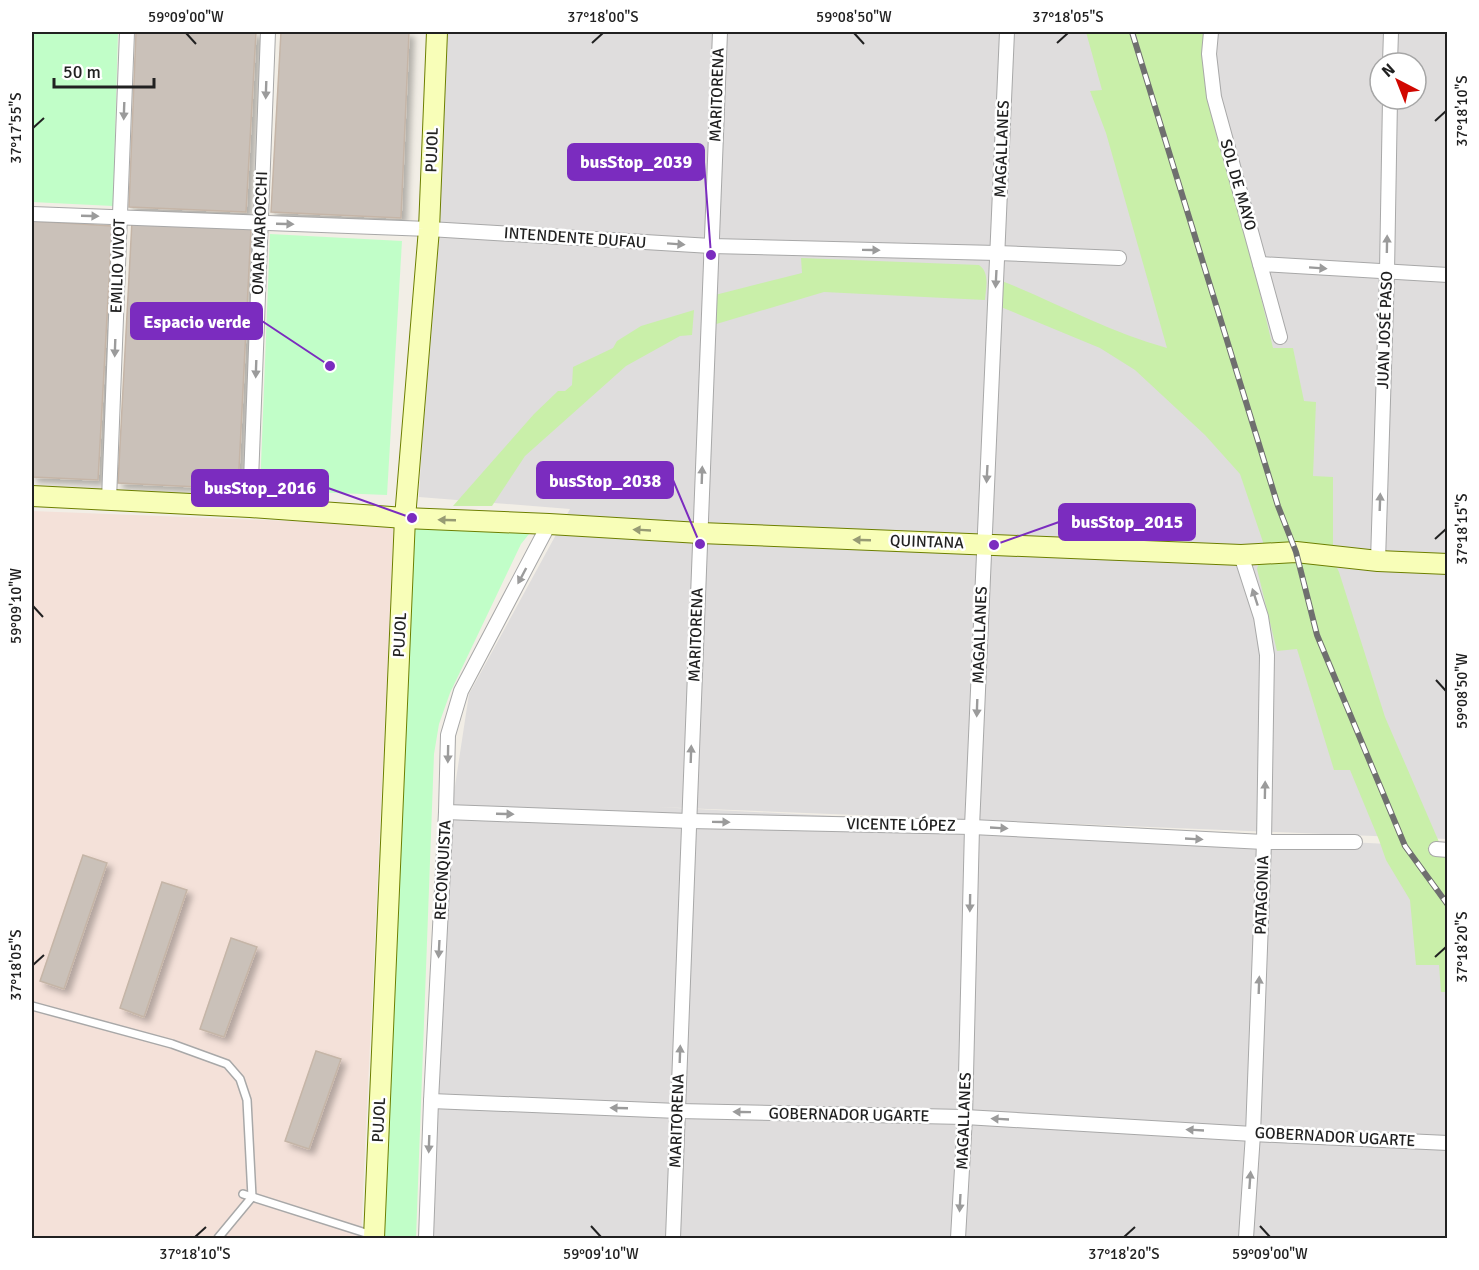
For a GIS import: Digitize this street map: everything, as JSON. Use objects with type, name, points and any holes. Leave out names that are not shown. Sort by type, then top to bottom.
[{"type":"street","name":"EMILIO VIVOT","points":[[109,500],[128,32]]},
{"type":"street","name":"OMAR MAROCCHI","points":[[250,507],[268,32]]},
{"type":"street","name":"PUJOL","points":[[374,1237],[405,518],[429,229],[437,32]]},
{"type":"street","name":"MARITORENA","points":[[673,1239],[720,32]]},
{"type":"street","name":"MAGALLANES","points":[[958,1239],[965,1117],[972,827],[1007,32]]},
{"type":"street","name":"SOL DE MAYO","points":[[1211,32],[1209,54],[1214,97],[1280,337]]},
{"type":"street","points":[[1390,51],[1391,32]]},
{"type":"street","name":"JUAN JOSÉ PASO","points":[[1378,561],[1390,111]]},
{"type":"street","name":"INTENDENTE DUFAU","points":[[32,213],[429,229],[711,246],[1119,258]]},
{"type":"street","points":[[1260,264],[1448,275]]},
{"type":"street","name":"QUINTANA","points":[[32,496],[700,533],[1241,555],[1296,552],[1378,561],[1448,564]]},
{"type":"street","name":"RECONQUISTA","points":[[426,1239],[448,735],[461,691],[549,524]]},
{"type":"street","name":"PATAGONIA","points":[[1241,555],[1261,617],[1267,655],[1264,842],[1253,1134],[1246,1239]]},
{"type":"street","name":"VICENTE LÓPEZ","points":[[446,812],[689,821],[972,827],[1264,842],[1355,842]]},
{"type":"street","name":"GOBERNADOR UGARTE","points":[[431,1101],[678,1111],[965,1117],[1448,1143]]},
{"type":"lane","points":[[32,1006],[172,1044],[227,1064],[240,1079],[247,1100],[252,1197],[218,1239]]},
{"type":"lane","points":[[243,1194],[374,1237]]},
{"type":"shaded area","points":[[443,32],[1447,32],[1447,839],[657,807],[1447,847],[1447,1238],[428,1238],[453,799],[469,694],[570,509],[419,497]]},
{"type":"shaded area","points":[[32,511],[394,525],[361,1238],[32,1238]]},
{"type":"green space","points":[[32,32],[118,32],[113,206],[32,202]]},
{"type":"green space","points":[[1086,32],[1207,32],[1207,92],[1273,348],[1293,348],[1304,401],[1316,402],[1313,476],[1333,477],[1333,549],[1264,545],[1240,474],[1205,435],[1135,370],[1100,348],[1001,307],[1002,281],[1104,326],[1167,348],[1106,133],[1090,91],[1102,90]]},
{"type":"green space","points":[[270,234],[402,241],[387,495],[260,490]]},
{"type":"green space","points":[[801,258],[979,265],[986,276],[985,300],[824,292],[713,325],[715,295],[802,273]]},
{"type":"green space","points":[[694,310],[692,335],[680,336],[626,366],[525,456],[492,506],[453,506],[534,414],[558,391],[565,391],[572,385],[573,367],[613,348],[617,341],[641,326]]},
{"type":"green space","points":[[420,524],[533,529],[521,544],[450,693],[439,724],[434,754],[416,1238],[383,1238],[413,529]]},
{"type":"green space","points":[[1266,557],[1327,563],[1337,568],[1339,572],[1385,717],[1439,842],[1447,854],[1447,992],[1441,992],[1439,965],[1416,965],[1410,900],[1386,860],[1350,770],[1334,770],[1297,649],[1277,651],[1257,569],[1259,562]]},
{"type":"building","points":[[136,32],[256,32],[246,212],[129,207]]},
{"type":"building","points":[[281,32],[409,32],[401,218],[271,212]]},
{"type":"building","points":[[32,221],[112,226],[98,480],[32,477]]},
{"type":"building","points":[[132,221],[251,229],[238,489],[118,483]]},
{"type":"building","points":[[83,855],[107,863],[64,989],[40,981]]},
{"type":"building","points":[[162,882],[187,890],[144,1017],[120,1008]]},
{"type":"building","points":[[231,938],[257,947],[224,1037],[200,1029]]},
{"type":"building","points":[[316,1051],[341,1059],[309,1149],[285,1141]]},
{"type":"railway","points":[[1132,32],[1278,506],[1296,552],[1317,635],[1405,846],[1448,905]]},
{"type":"place","name":"busStop_2039","points":[[711,255]]},
{"type":"place","name":"Espacio verde","points":[[330,366]]},
{"type":"place","name":"busStop_2016","points":[[412,518]]},
{"type":"place","name":"busStop_2038","points":[[700,544]]},
{"type":"place","name":"busStop_2015","points":[[994,545]]}]
